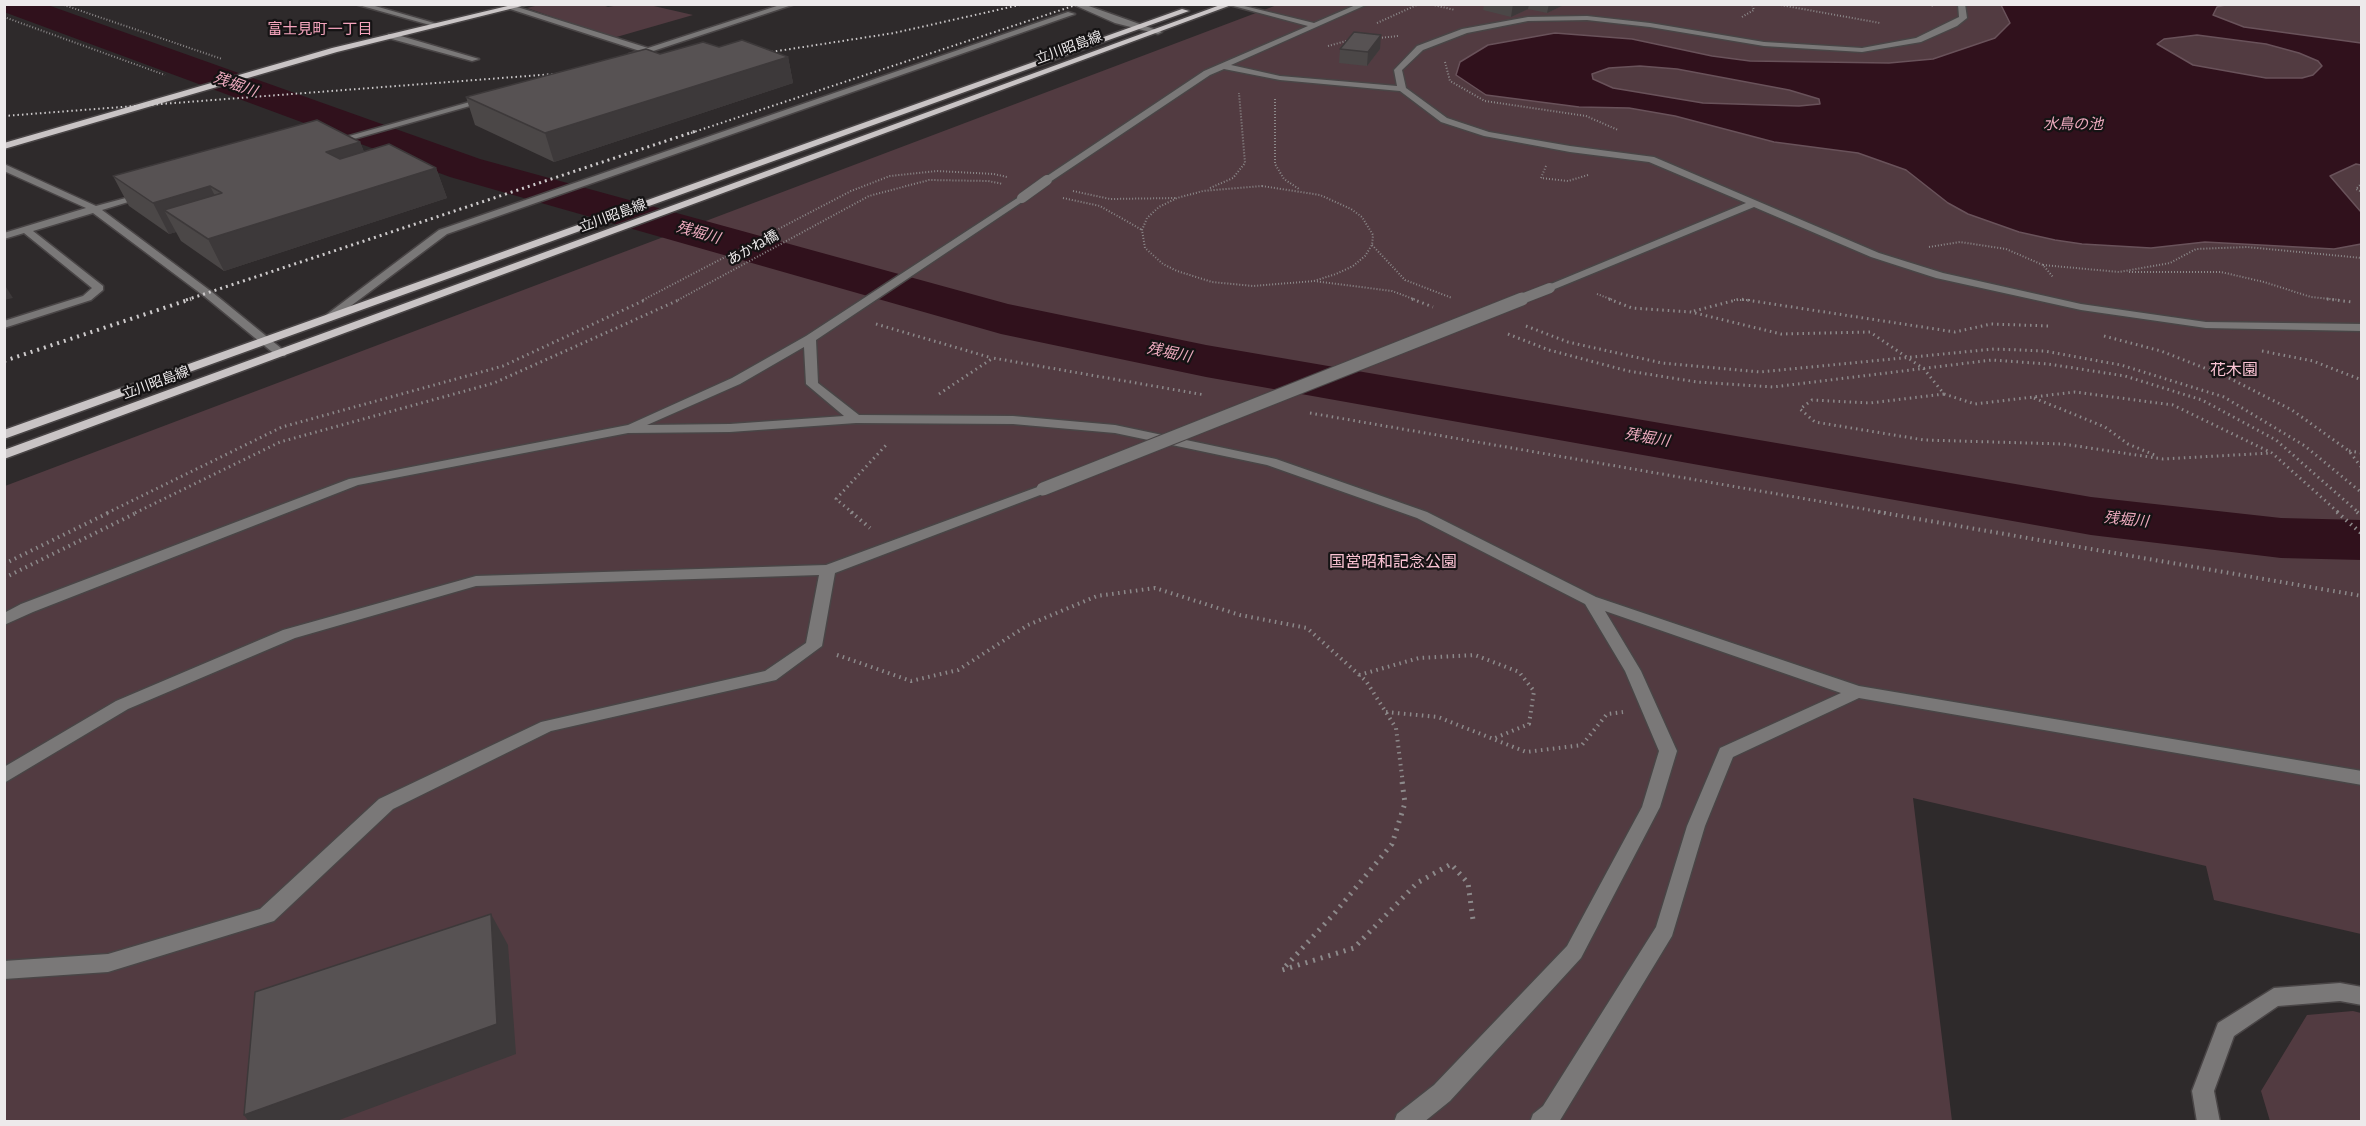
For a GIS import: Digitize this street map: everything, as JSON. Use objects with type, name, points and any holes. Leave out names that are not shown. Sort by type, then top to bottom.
[{"type":"main road","points":[[4,146],[256,71],[527,4]]},
{"type":"main road","name":"立川昭島線","points":[[4,435],[1202,4]]},
{"type":"main road","name":"立川昭島線","points":[[4,455],[1230,5]]},
{"type":"street","points":[[358,4],[437,25]]},
{"type":"street","points":[[628,58],[792,4]]},
{"type":"street","points":[[1075,4],[1086,10],[1158,32]]},
{"type":"street","points":[[628,429],[736,381],[810,339],[1207,73],[1365,4]]},
{"type":"street","points":[[1402,89],[1398,70],[1420,48],[1465,31],[1528,19],[1587,18],[1650,25],[1764,44],[1862,50],[1918,40],[1963,18],[1961,4]]},
{"type":"street","points":[[1230,5],[1316,26]]},
{"type":"street","points":[[511,8],[649,51]]},
{"type":"street","points":[[328,318],[443,232],[1071,14]]},
{"type":"street","points":[[391,36],[475,59]]},
{"type":"street","points":[[1223,66],[1280,78],[1402,89],[1444,120],[1487,134],[1652,159],[1875,255],[1940,276],[2081,307],[2206,325],[2361,328]]},
{"type":"street","points":[[320,146],[499,97]]},
{"type":"street","points":[[4,167],[95,209],[208,294],[281,353]]},
{"type":"street","points":[[4,237],[151,193]]},
{"type":"street","points":[[4,776],[122,705],[289,634],[476,581],[828,570],[1043,489],[1550,288],[1753,204]]},
{"type":"street","points":[[4,325],[87,298],[99,288],[26,230]]},
{"type":"street","points":[[810,339],[812,384],[856,419]]},
{"type":"street","points":[[4,620],[27,608],[354,482],[628,429],[730,428],[856,419],[1013,420],[1115,429],[1271,462],[1422,515],[1591,601],[1857,692],[2361,778]]},
{"type":"street","points":[[4,970],[108,963],[267,915],[386,804],[547,726],[770,675],[814,646],[828,570]]},
{"type":"street","points":[[1405,1122],[1442,1093],[1574,952],[1651,807],[1668,751],[1633,671],[1591,601]]},
{"type":"street","points":[[1541,1122],[1551,1114],[1665,930],[1696,826],[1726,753],[1857,692]]},
{"type":"street","points":[[2209,1122],[2203,1091],[2226,1030],[2274,997],[2340,992],[2361,996]]},
{"type":"path","points":[[61,4],[256,71]]},
{"type":"path","points":[[1429,4],[1456,10]]},
{"type":"path","points":[[1775,4],[1933,33]]},
{"type":"path","points":[[4,17],[200,87]]},
{"type":"path","points":[[1445,63],[1450,81],[1485,100],[1586,116],[1622,132],[1652,159]]},
{"type":"path","name":"あかね橋","points":[[4,564],[282,427],[503,366],[683,281],[851,191],[890,176],[937,171],[994,174],[1017,179]]},
{"type":"path","name":"あかね橋","points":[[4,578],[280,442],[494,383],[703,287],[869,196],[929,180],[988,181],[1011,186]]},
{"type":"path","points":[[2361,183],[2356,189],[2361,192]]},
{"type":"path","points":[[1063,189],[1110,199],[1177,198],[1232,187],[1262,186],[1301,191],[1337,201],[1362,217],[1372,235],[1371,245],[1365,256],[1353,266],[1314,281],[1253,286],[1212,282],[1170,268],[1153,256],[1142,239],[1142,230],[1147,218],[1177,198]]},
{"type":"path","points":[[1056,196],[1100,206],[1142,230]]},
{"type":"path","points":[[1928,247],[1960,242],[2006,249],[2043,265],[2119,272],[2221,272],[2264,282],[2311,297],[2361,303]]},
{"type":"path","points":[[1371,245],[1405,280],[1459,301]]},
{"type":"path","points":[[2119,272],[2170,263],[2196,249],[2247,247],[2361,258]]},
{"type":"path","points":[[2043,265],[2081,307]]},
{"type":"path","points":[[1314,281],[1392,291],[1437,308]]},
{"type":"path","points":[[1565,281],[1632,308],[1691,312],[1781,334],[1870,332],[1924,369],[1944,394]]},
{"type":"path","points":[[1691,312],[1740,299],[1955,332],[1991,324],[2060,328]]},
{"type":"path","points":[[845,315],[993,358],[1206,395]]},
{"type":"path","points":[[1870,332],[1881,321]]},
{"type":"path","points":[[1525,325],[1568,342],[1662,363],[1760,372],[1994,349],[2044,351],[2121,365],[2224,397],[2305,446],[2361,493]]},
{"type":"path","points":[[1504,333],[1549,350],[1628,371],[1696,382],[1773,387],[1992,360],[2048,364],[2126,376],[2202,400],[2276,440],[2361,516]]},
{"type":"path","points":[[2093,334],[2161,351],[2225,376],[2292,410],[2349,451],[2361,468]]},
{"type":"path","points":[[2253,349],[2313,361],[2361,380]]},
{"type":"path","points":[[891,547],[836,499],[922,405],[993,358]]},
{"type":"path","points":[[2272,453],[2163,459],[2063,444],[1924,440],[1815,422],[1800,409],[1812,399],[1870,403],[1944,394],[1975,404],[2075,392],[2172,405],[2272,453],[2361,534]]},
{"type":"path","points":[[2032,397],[2104,427],[2128,444],[2163,459]]},
{"type":"path","points":[[1300,411],[2361,596]]},
{"type":"path","points":[[2349,451],[2361,453]]},
{"type":"path","points":[[814,646],[911,681],[958,670],[1028,626],[1097,596],[1155,588],[1240,615],[1308,628],[1366,681],[1396,728],[1405,803],[1392,844],[1333,915],[1282,970],[1354,948],[1417,883],[1451,864],[1468,883],[1473,920]]},
{"type":"path","points":[[1358,675],[1419,658],[1475,655],[1519,672],[1534,691],[1529,724],[1494,739]]},
{"type":"path","points":[[1386,712],[1438,717],[1526,752],[1582,745],[1607,714],[1650,710]]},
{"type":"green space","points":[[543,4],[600,4],[608,7],[645,4],[693,15],[613,38],[527,8]]},
{"type":"green space","name":"国営昭和記念公園","points":[[1277,5],[2361,5],[2361,934],[2214,900],[2206,866],[1913,798],[1952,1121],[5,1122],[5,486]]},
{"type":"green space","points":[[2353,1011],[2361,1013],[2361,1121],[2270,1121],[2261,1091],[2307,1015]]},
{"type":"water","name":"水鳥の池","points":[[2001,5],[2225,5],[2217,7],[2213,15],[2244,27],[2361,43],[2361,165],[2356,164],[2330,176],[2361,212],[2361,244],[2334,249],[2205,242],[2151,248],[2055,240],[2019,232],[1968,214],[1948,203],[1906,170],[1858,153],[1774,142],[1675,116],[1629,108],[1579,107],[1486,95],[1456,75],[1460,62],[1488,45],[1555,33],[1632,39],[1712,56],[1750,61],[1889,63],[1933,59],[1995,38],[2010,23]],"holes":[[[2197,35],[2266,44],[2299,53],[2318,61],[2322,66],[2313,75],[2302,78],[2266,78],[2193,65],[2157,44],[2164,39]],[[1640,66],[1677,69],[1789,90],[1819,99],[1820,104],[1799,106],[1703,103],[1613,88],[1593,79],[1592,74],[1609,68]]]},
{"type":"building","points":[[1354,32],[1381,35],[1368,52],[1340,49]]},
{"type":"building","points":[[742,40],[788,57],[545,133],[466,97],[646,49],[660,54],[703,42],[719,47]]},
{"type":"building","points":[[317,120],[360,142],[326,152],[340,159],[389,144],[436,168],[208,239],[164,210],[222,193],[210,186],[153,203],[113,176]]},
{"type":"building","points":[[491,914],[497,1024],[244,1115],[255,992]]},
{"type":"waterway","name":"残堀川","points":[[13,4],[465,168],[1001,318],[1206,361],[2091,516],[2281,538],[2362,540]]},
{"type":"railway","points":[[758,54],[894,33],[1024,4]]},
{"type":"railway","points":[[691,133],[1079,4]]},
{"type":"railway","points":[[4,116],[567,73]]},
{"type":"railway","points":[[186,300],[696,131]]},
{"type":"railway","points":[[4,361],[191,299]]},
{"type":"district","name":"富士見町一丁目","points":[[320,30]]},
{"type":"park label","name":"花木園","points":[[2234,370]]}]
